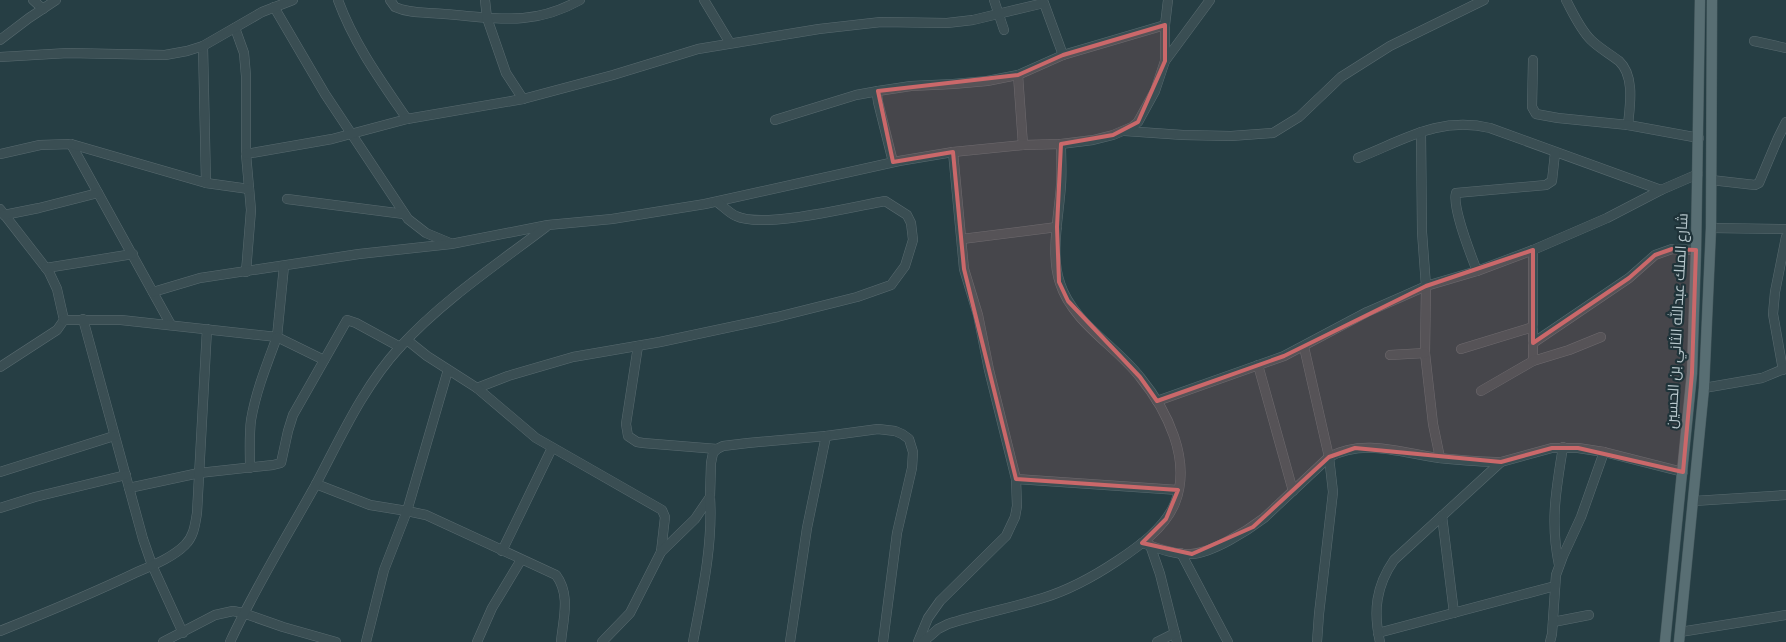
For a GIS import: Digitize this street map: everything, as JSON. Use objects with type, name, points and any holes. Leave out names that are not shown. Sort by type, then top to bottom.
[{"type":"main road","name":"شارع الملك عبدالله الثاني بن الحسين","points":[[1665,642],[1692,373],[1698,174],[1700,0]]},
{"type":"main road","name":"شارع الملك عبدالله الثاني بن الحسين","points":[[1680,637],[1704,388],[1711,228],[1712,0]]},
{"type":"street","points":[[33,0],[43,9]]},
{"type":"street","points":[[0,40],[56,0]]},
{"type":"street","points":[[0,57],[68,53],[165,55],[188,51],[204,46],[262,12],[293,0]]},
{"type":"street","points":[[338,0],[357,42],[378,78],[407,119]]},
{"type":"street","points":[[390,0],[395,7],[401,10],[517,19],[534,18],[555,13],[576,1]]},
{"type":"street","points":[[485,0],[487,18],[506,73],[523,99]]},
{"type":"street","points":[[704,0],[730,43]]},
{"type":"street","points":[[994,0],[1004,30]]},
{"type":"street","points":[[246,154],[351,135],[407,119],[523,99],[613,75],[698,49],[828,28],[881,22],[947,23],[999,15],[1054,0]]},
{"type":"street","points":[[1165,61],[1165,25],[1168,0]]},
{"type":"street","points":[[153,292],[200,278],[359,254],[451,244],[548,225],[612,218],[717,202],[893,162],[953,152],[1093,140],[1132,127],[1138,122],[1155,91],[1165,61],[1210,0]]},
{"type":"street","points":[[1122,131],[1231,136],[1273,133],[1299,118],[1341,77],[1390,46],[1484,0]]},
{"type":"street","points":[[1566,0],[1581,28],[1591,40],[1620,62],[1627,72],[1630,91],[1628,125]]},
{"type":"street","points":[[1044,3],[1063,55]]},
{"type":"street","points":[[274,7],[325,94],[404,214],[426,233],[451,244]]},
{"type":"street","points":[[774,120],[840,100],[878,91],[911,86],[987,81],[1018,75],[1063,55],[1165,25]]},
{"type":"street","points":[[235,28],[244,53],[246,76],[246,154],[251,210],[246,272]]},
{"type":"street","points":[[1754,41],[1786,48]]},
{"type":"street","points":[[204,46],[206,183]]},
{"type":"street","points":[[1533,60],[1532,107],[1536,114],[1628,125],[1698,138]]},
{"type":"street","points":[[1018,75],[1023,145]]},
{"type":"street","points":[[878,91],[878,102],[893,162]]},
{"type":"street","points":[[1711,180],[1760,184],[1786,122]]},
{"type":"street","points":[[1358,158],[1421,132],[1442,126],[1474,124],[1490,128],[1661,190]]},
{"type":"street","points":[[1421,132],[1422,232],[1426,286],[1425,354],[1433,424],[1440,458]]},
{"type":"street","points":[[0,154],[40,145],[71,144],[206,183],[249,189]]},
{"type":"street","points":[[71,144],[171,325]]},
{"type":"street","points":[[923,642],[948,624],[1005,610],[1070,588],[1094,576],[1146,544],[1166,518],[1178,490],[1180,477],[1177,447],[1170,427],[1157,401],[1140,377],[1123,358],[1076,313],[1059,282],[1056,256],[1061,184],[1061,144]]},
{"type":"street","points":[[918,642],[928,618],[940,602],[1006,536],[1015,517],[1017,506],[1016,479],[989,370],[978,315],[964,269],[953,152]]},
{"type":"street","points":[[1477,271],[1458,212],[1455,198],[1456,193],[1546,185],[1552,181],[1556,153]]},
{"type":"street","points":[[1157,401],[1304,347],[1367,312],[1426,286],[1477,271],[1533,250],[1607,218],[1661,190],[1698,174]]},
{"type":"street","points":[[2,212],[40,208],[98,193]]},
{"type":"street","points":[[287,199],[404,214]]},
{"type":"street","points":[[477,388],[508,376],[572,357],[638,346],[776,316],[874,292],[891,285],[898,277],[909,256],[913,240],[908,215],[885,201],[796,217],[758,221],[734,216],[717,202]]},
{"type":"street","points":[[0,368],[57,330],[64,320],[57,289],[46,268],[2,212]]},
{"type":"street","points":[[230,642],[244,613],[360,402],[385,366],[407,340],[462,292],[548,225]]},
{"type":"street","points":[[962,239],[1057,227]]},
{"type":"street","points":[[1711,228],[1786,229]]},
{"type":"street","points":[[1704,388],[1754,380],[1785,369],[1773,314],[1775,292],[1783,269],[1786,237]]},
{"type":"street","points":[[1533,343],[1629,278],[1655,255],[1672,249],[1696,250]]},
{"type":"street","points":[[1533,250],[1533,361]]},
{"type":"street","points":[[46,268],[133,254]]},
{"type":"street","points":[[250,468],[249,440],[254,404],[277,337],[284,266]]},
{"type":"street","points":[[64,320],[121,320],[277,337],[324,360]]},
{"type":"street","points":[[83,320],[114,436],[152,565],[183,633]]},
{"type":"street","points":[[129,488],[199,473],[280,463],[283,459],[290,423],[345,322],[348,320],[400,347]]},
{"type":"street","points":[[1461,349],[1533,327]]},
{"type":"street","points":[[0,631],[152,565],[182,548],[193,534],[197,513],[207,329]]},
{"type":"street","points":[[1481,392],[1533,361],[1601,337]]},
{"type":"street","points":[[407,340],[448,370],[477,388],[520,426],[552,448],[662,510],[665,517],[661,552]]},
{"type":"street","points":[[638,346],[626,424],[628,436],[637,442],[717,449],[723,446],[878,429],[886,429],[902,434],[909,439],[912,446],[913,459],[897,533],[883,642]]},
{"type":"street","points":[[1304,347],[1329,458],[1333,492],[1318,614],[1318,642]]},
{"type":"street","points":[[1390,355],[1425,354]]},
{"type":"street","points":[[1258,365],[1293,491]]},
{"type":"street","points":[[366,642],[384,570],[407,511],[448,370]]},
{"type":"street","points":[[0,472],[114,436]]},
{"type":"street","points":[[790,642],[807,528],[826,436]]},
{"type":"street","points":[[1146,544],[1181,553],[1203,552],[1240,535],[1264,518],[1329,458],[1340,452],[1368,447],[1440,458],[1501,462],[1534,452],[1563,447],[1604,452],[1683,472]]},
{"type":"street","points":[[1559,565],[1554,542],[1554,507],[1563,447]]},
{"type":"street","points":[[502,551],[552,448]]},
{"type":"street","points":[[693,642],[709,549],[711,463],[717,449]]},
{"type":"street","points":[[1550,642],[1553,622],[1554,586],[1559,565],[1581,517],[1604,452]]},
{"type":"street","points":[[1501,462],[1394,560],[1385,574],[1379,589],[1377,600],[1379,637],[1454,613],[1554,586]]},
{"type":"street","points":[[0,508],[35,497],[126,475]]},
{"type":"street","points":[[1016,479],[1178,490]]},
{"type":"street","points":[[316,484],[370,505],[407,511],[442,522],[556,575],[560,580],[566,599],[561,642]]},
{"type":"street","points":[[1694,501],[1786,495]]},
{"type":"street","points":[[602,642],[630,613],[661,552],[694,519],[710,497]]},
{"type":"street","points":[[1442,516],[1454,613]]},
{"type":"street","points":[[1146,544],[1160,574],[1176,637],[1157,642]]},
{"type":"street","points":[[1181,553],[1228,642]]},
{"type":"street","points":[[477,642],[492,608],[521,560]]},
{"type":"street","points":[[163,642],[215,615],[233,611],[336,642]]},
{"type":"street","points":[[1553,622],[1589,614]]},
{"type":"street","points":[[1680,637],[1786,614]]},
{"type":"highlighted area","points":[[1165,25],[1165,61],[1138,122],[1113,135],[1061,144],[1057,227],[1059,282],[1068,301],[1140,377],[1157,401],[1284,356],[1426,286],[1533,250],[1533,343],[1629,278],[1655,255],[1672,249],[1696,250],[1692,373],[1683,472],[1578,448],[1552,448],[1501,462],[1355,448],[1329,457],[1253,527],[1192,554],[1142,543],[1166,519],[1178,490],[1016,479],[964,269],[953,152],[893,162],[878,91],[1018,75],[1063,55]]}]
